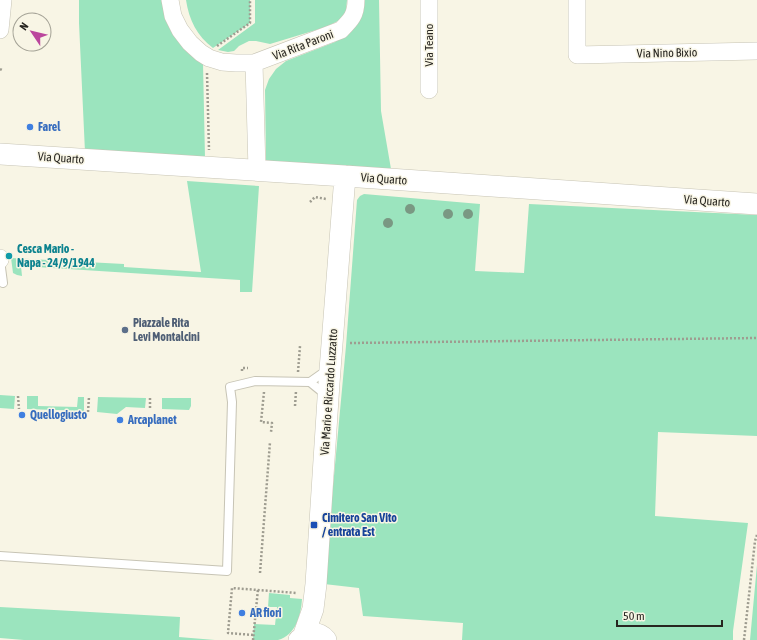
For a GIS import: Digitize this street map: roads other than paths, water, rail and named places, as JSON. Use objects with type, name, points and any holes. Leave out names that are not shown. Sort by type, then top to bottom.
[{"type":"street","points":[[0,30],[3,0]]},
{"type":"street","name":"Via Rita Paroni","points":[[170,0],[173,16],[180,30],[190,43],[209,58],[222,62],[236,63],[254,63],[341,30],[351,21],[355,13],[356,0]]},
{"type":"street","name":"Via Teano","points":[[429,0],[429,90]]},
{"type":"street","name":"Via Nino Bixio","points":[[577,0],[577,55],[757,51]]},
{"type":"street","points":[[254,63],[257,170]]},
{"type":"street","name":"Via Quarto","points":[[4,153],[757,204]]},
{"type":"street","name":"Via Mario e Riccardo Luzzatto","points":[[312,638],[345,176]]},
{"type":"lane","points":[[0,259],[3,283]]},
{"type":"lane","points":[[310,382],[331,367]]},
{"type":"lane","points":[[0,556],[227,571],[232,402],[230,387],[255,380],[310,382],[329,397]]},
{"type":"place","name":"Farel","points":[[30,127]]},
{"type":"place","name":"Cesca Mario - Napa - 24/9/1944","points":[[9,256]]},
{"type":"place","name":"Piazzale Rita Levi Montalcini","points":[[125,330]]},
{"type":"place","name":"Quellogiusto","points":[[22,415]]},
{"type":"place","name":"Arcaplanet","points":[[120,420]]},
{"type":"place","name":"Cimitero San Vito / entrata Est","points":[[314,525]]},
{"type":"place","name":"AR fiori","points":[[242,613]]}]
